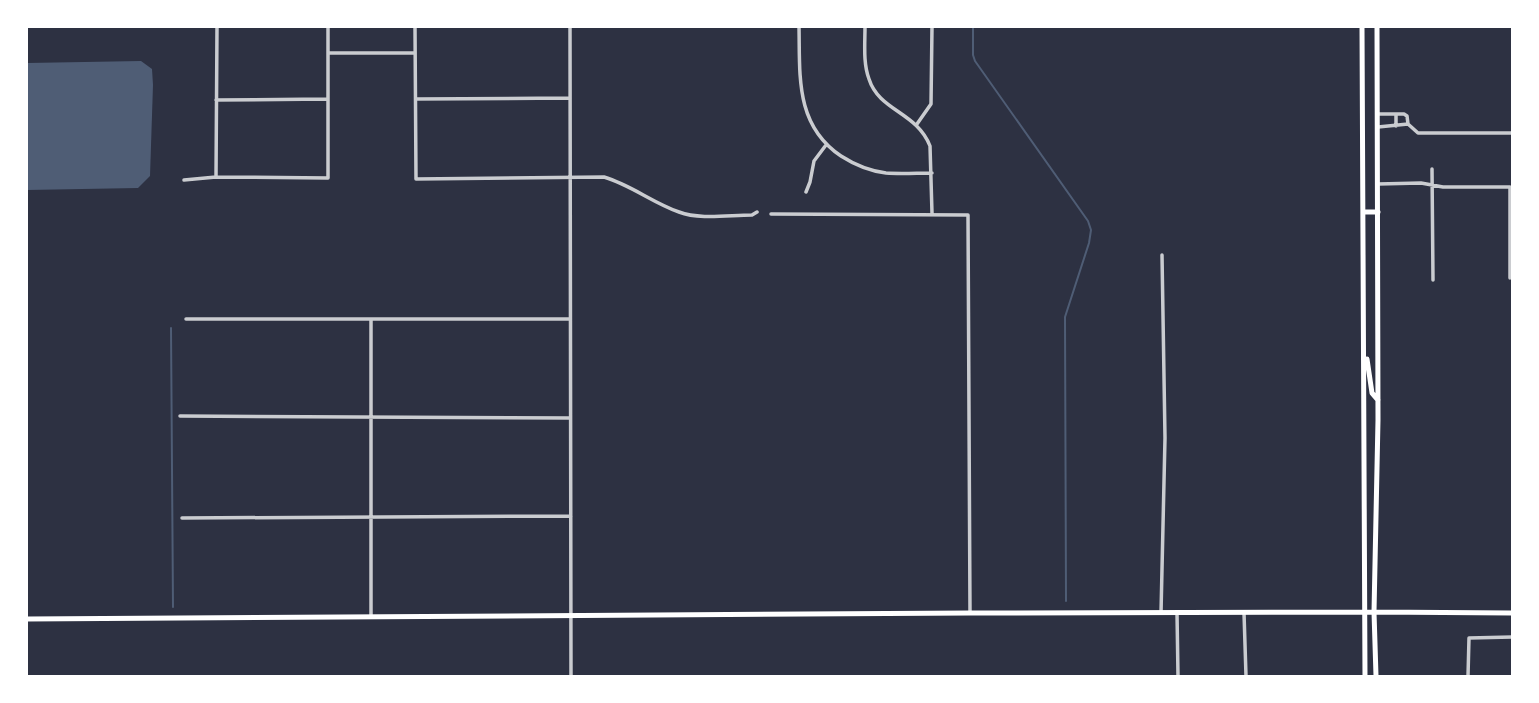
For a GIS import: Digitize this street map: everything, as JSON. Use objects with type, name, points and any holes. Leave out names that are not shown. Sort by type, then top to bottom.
[{"type":"main road","points":[[1362,27],[1365,676]]},
{"type":"main road","points":[[1376,676],[1374,612],[1378,512],[1377,27]]},
{"type":"main road","points":[[1363,212],[1378,212]]},
{"type":"main road","points":[[1364,336],[1371,389],[1373,396],[1378,400]]},
{"type":"main road","points":[[27,619],[970,613],[1512,613]]},
{"type":"street","points":[[216,178],[217,27]]},
{"type":"street","points":[[184,180],[216,178],[328,178],[328,27]]},
{"type":"street","points":[[415,27],[416,179],[604,177],[621,182],[680,213],[702,216],[752,215],[757,212]]},
{"type":"street","points":[[570,27],[569,178],[571,676]]},
{"type":"street","points":[[799,27],[800,78],[803,101],[811,123],[826,144],[847,159],[875,171],[896,173],[932,173]]},
{"type":"street","points":[[865,27],[865,61],[871,85],[881,99],[917,124],[927,136],[930,146],[932,173],[932,214]]},
{"type":"street","points":[[917,124],[931,104],[932,27]]},
{"type":"street","points":[[328,53],[415,53]]},
{"type":"street","points":[[416,99],[569,98]]},
{"type":"street","points":[[216,100],[328,99]]},
{"type":"street","points":[[1378,114],[1408,116],[1408,124],[1418,133],[1512,133]]},
{"type":"street","points":[[1396,114],[1396,126]]},
{"type":"street","points":[[1378,127],[1408,124]]},
{"type":"street","points":[[806,192],[810,182],[814,161],[826,144]]},
{"type":"street","points":[[1432,169],[1433,280]]},
{"type":"street","points":[[1378,184],[1421,183],[1443,187],[1510,187],[1510,278]]},
{"type":"street","points":[[771,214],[968,214],[970,613]]},
{"type":"street","points":[[1161,613],[1165,438],[1162,255]]},
{"type":"street","points":[[186,319],[570,319]]},
{"type":"street","points":[[371,319],[371,617]]},
{"type":"street","points":[[180,416],[570,418]]},
{"type":"street","points":[[182,518],[570,516]]},
{"type":"street","points":[[1177,613],[1178,676]]},
{"type":"street","points":[[1244,613],[1246,676]]},
{"type":"street","points":[[1468,676],[1469,638],[1512,637]]},
{"type":"water","points":[[141,61],[152,69],[153,85],[150,176],[138,188],[27,190],[27,63]]},
{"type":"waterway","points":[[973,27],[973,55],[975,61],[1088,221],[1091,230],[1089,243],[1065,317],[1066,601]]},
{"type":"waterway","points":[[171,328],[173,607]]}]
